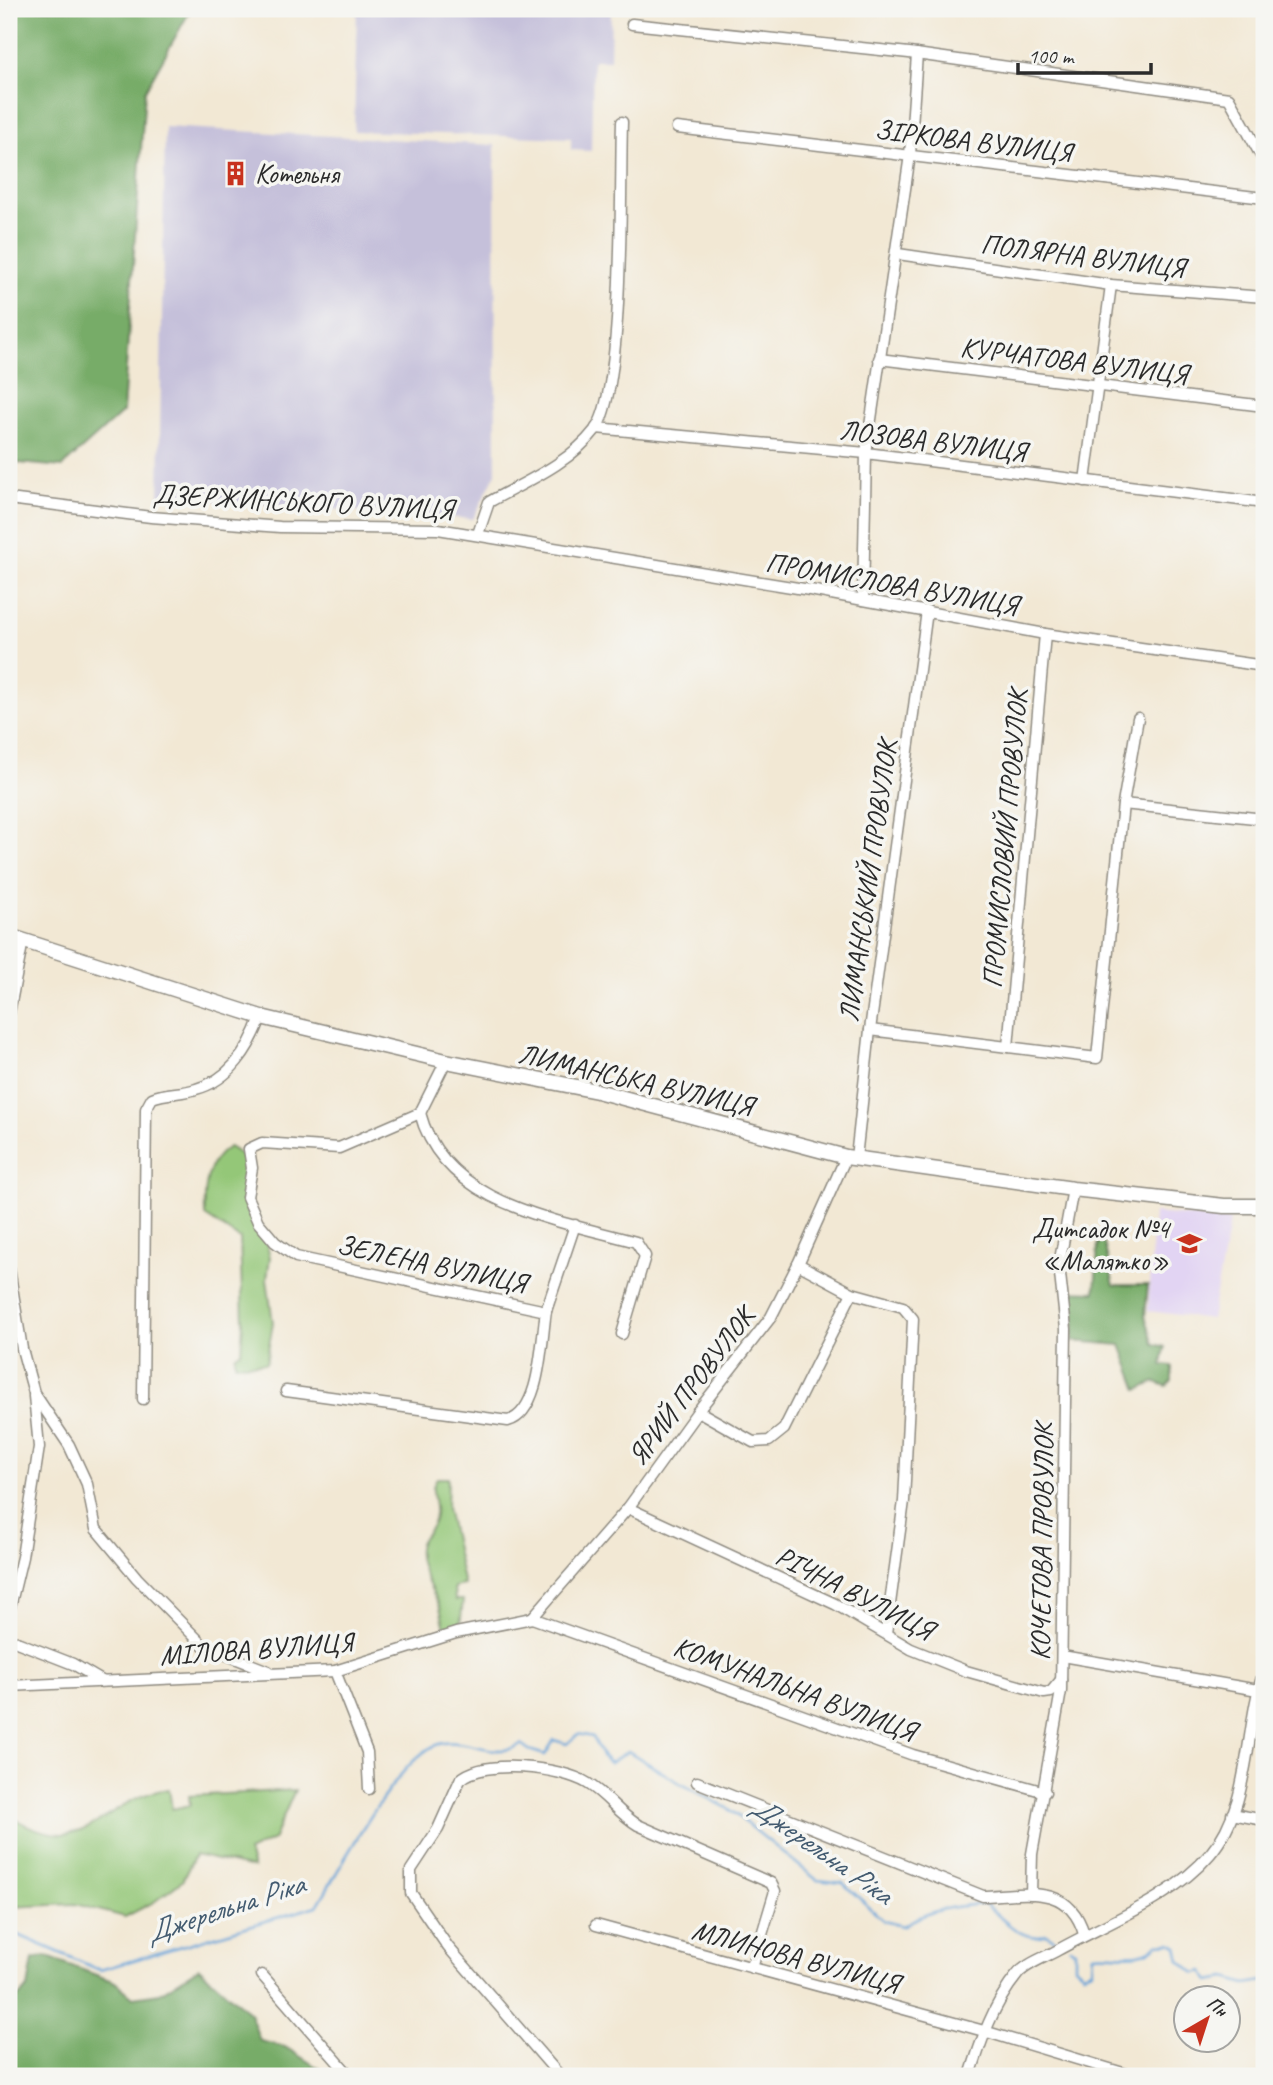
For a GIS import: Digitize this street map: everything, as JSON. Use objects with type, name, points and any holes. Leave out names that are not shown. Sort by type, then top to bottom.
[{"type":"street","points":[[632,24],[916,54],[1229,97],[1264,162]]},
{"type":"street","points":[[863,600],[866,453],[898,254],[910,155],[916,54]]},
{"type":"street","points":[[478,534],[489,502],[563,461],[596,428],[614,368],[622,122]]},
{"type":"street","name":"ЗІРКОВА ВУЛИЦЯ","points":[[677,128],[1264,198]]},
{"type":"street","name":"ПОЛЯРНА ВУЛИЦЯ","points":[[898,254],[1111,285],[1264,297]]},
{"type":"street","points":[[1084,481],[1111,285]]},
{"type":"street","name":"КУРЧАТОВА ВУЛИЦЯ","points":[[879,359],[1264,406]]},
{"type":"street","name":"ЛОЗОВА ВУЛИЦЯ","points":[[596,428],[866,453],[1264,503]]},
{"type":"street","name":"ДЗЕРЖИНСЬКОГО ВУЛИЦЯ","points":[[9,499],[151,517],[280,527],[402,527],[512,539]]},
{"type":"street","name":"ПРОМИСЛОВА ВУЛИЦЯ","points":[[512,539],[1045,634],[1264,666]]},
{"type":"street","name":"ЛИМАНСЬКИЙ ПРОВУЛОК","points":[[851,1157],[927,611]]},
{"type":"street","name":"ПРОМИСЛОВИЙ ПРОВУЛОК","points":[[1007,1047],[1045,634]]},
{"type":"street","points":[[870,1030],[1097,1058],[1123,804],[1138,718]]},
{"type":"street","points":[[1123,804],[1264,819]]},
{"type":"street","points":[[9,1013],[16,938]]},
{"type":"street","name":"ЛИМАНСЬКА ВУЛИЦЯ","points":[[16,938],[261,1017],[446,1062],[597,1091],[851,1157],[1073,1189],[1224,1206],[1264,1206]]},
{"type":"street","points":[[143,1399],[146,1109],[152,1098],[194,1090],[228,1073],[247,1048],[261,1017]]},
{"type":"street","points":[[446,1062],[419,1113],[425,1132],[440,1155],[482,1193],[575,1225],[636,1242],[642,1248],[645,1256],[622,1334]]},
{"type":"street","name":"ЗЕЛЕНА ВУЛИЦЯ","points":[[419,1113],[339,1148],[262,1143],[249,1149],[251,1168],[247,1197],[258,1222],[275,1242],[296,1257],[546,1311],[575,1225]]},
{"type":"street","name":"ЯРИЙ ПРОВУЛОК","points":[[532,1618],[628,1508],[771,1317],[851,1157]]},
{"type":"street","name":"КОЧЕТОВА ПРОВУЛОК","points":[[1031,1894],[1032,1854],[1045,1792],[1061,1679],[1066,1329],[1059,1265],[1073,1189]]},
{"type":"street","points":[[798,1264],[852,1293],[903,1307],[913,1319],[904,1501],[886,1633]]},
{"type":"street","points":[[9,1268],[22,1349],[34,1393],[39,1447],[22,1557],[9,1611]]},
{"type":"street","points":[[698,1411],[753,1441],[769,1441],[784,1429],[852,1293]]},
{"type":"street","points":[[286,1391],[508,1420],[520,1418],[532,1401],[546,1311]]},
{"type":"street","points":[[34,1393],[68,1445],[87,1484],[96,1529],[137,1578],[204,1646],[271,1672]]},
{"type":"street","name":"РІЧНА ВУЛИЦЯ","points":[[628,1508],[835,1604],[911,1649],[966,1671],[1044,1693],[1051,1692],[1061,1679]]},
{"type":"street","name":"МІЛОВА ВУЛИЦЯ","points":[[9,1686],[335,1671],[456,1633],[532,1618]]},
{"type":"street","name":"КОМУНАЛЬНА ВУЛИЦЯ","points":[[532,1618],[913,1755],[1045,1792]]},
{"type":"street","points":[[9,1639],[74,1664],[103,1681]]},
{"type":"street","points":[[1062,1656],[1258,1690]]},
{"type":"street","points":[[335,1671],[363,1738],[369,1788]]},
{"type":"street","points":[[970,2076],[984,2031],[1018,1973],[1182,1880],[1210,1854],[1232,1814],[1264,1671]]},
{"type":"street","points":[[560,2076],[447,1947],[411,1893],[411,1870],[438,1829],[460,1780],[480,1769],[501,1766],[558,1773],[587,1783],[623,1816],[638,1825],[771,1883],[775,1891],[752,1968]]},
{"type":"street","points":[[696,1782],[983,1896],[1046,1895],[1072,1907],[1081,1936]]},
{"type":"street","points":[[1232,1814],[1264,1820]]},
{"type":"street","name":"МЛИНОВА ВУЛИЦЯ","points":[[596,1924],[984,2031],[1133,2076]]},
{"type":"street","points":[[262,1975],[350,2076]]},
{"type":"shaded area","points":[[357,9],[611,9],[610,60],[593,60],[591,151],[571,150],[571,138],[354,131]]},
{"type":"shaded area","points":[[165,127],[495,145],[496,473],[473,519],[159,497]]},
{"type":"shaded area","name":"Дитсадок №4 «Малятко»","points":[[1154,1213],[1230,1220],[1211,1319],[1148,1311]]},
{"type":"green space","points":[[9,9],[191,9],[145,91],[123,412],[62,467],[9,462]]},
{"type":"green space","points":[[229,1147],[244,1157],[247,1212],[266,1242],[270,1257],[267,1279],[273,1323],[266,1363],[235,1364],[235,1356],[241,1351],[243,1322],[240,1239],[205,1216],[206,1187],[211,1168],[221,1153]]},
{"type":"green space","points":[[1098,1243],[1104,1243],[1114,1285],[1148,1285],[1145,1316],[1154,1344],[1165,1347],[1162,1365],[1172,1366],[1172,1381],[1167,1386],[1155,1382],[1138,1390],[1121,1345],[1073,1341],[1075,1314],[1068,1291],[1095,1292]]},
{"type":"green space","points":[[437,1478],[448,1478],[447,1508],[464,1585],[454,1587],[455,1600],[463,1600],[460,1627],[446,1631],[439,1604],[419,1558],[420,1543],[434,1519],[433,1487]]},
{"type":"green space","points":[[169,1789],[172,1809],[190,1805],[189,1796],[295,1790],[273,1840],[248,1852],[253,1868],[195,1855],[182,1881],[154,1902],[125,1917],[75,1904],[9,1907],[9,1816],[38,1829],[60,1834],[78,1832],[144,1795]]},
{"type":"green space","points":[[45,1956],[115,1982],[133,1997],[160,1993],[199,1968],[250,2013],[260,2041],[285,2047],[331,2076],[9,2076],[9,2006],[28,1988],[33,1959]]},
{"type":"waterway","name":"Джерельна Ріка","points":[[9,1931],[100,1970],[317,1906],[391,1787],[426,1750],[443,1743],[493,1750],[521,1744],[529,1750],[545,1755],[554,1740],[567,1744],[578,1734],[593,1737],[602,1756],[610,1763],[628,1751],[729,1809],[817,1880],[843,1883],[884,1921],[903,1926],[942,1909],[985,1904],[1021,1933],[1029,1936],[1046,1934],[1061,1943]]},
{"type":"waterway","name":"Джерельна Ріка","points":[[1070,1948],[1075,1950],[1075,1966],[1083,1973],[1092,1970],[1093,1954],[1144,1953],[1157,1944],[1171,1943],[1177,1946],[1180,1960],[1195,1973],[1203,1971],[1210,1981],[1226,1978],[1246,1984],[1264,1981]]},
{"type":"place","name":"Котельня","points":[[235,173]]},
{"type":"place","name":"Дитсадок №4 «Малятко»","points":[[1189,1244]]}]
